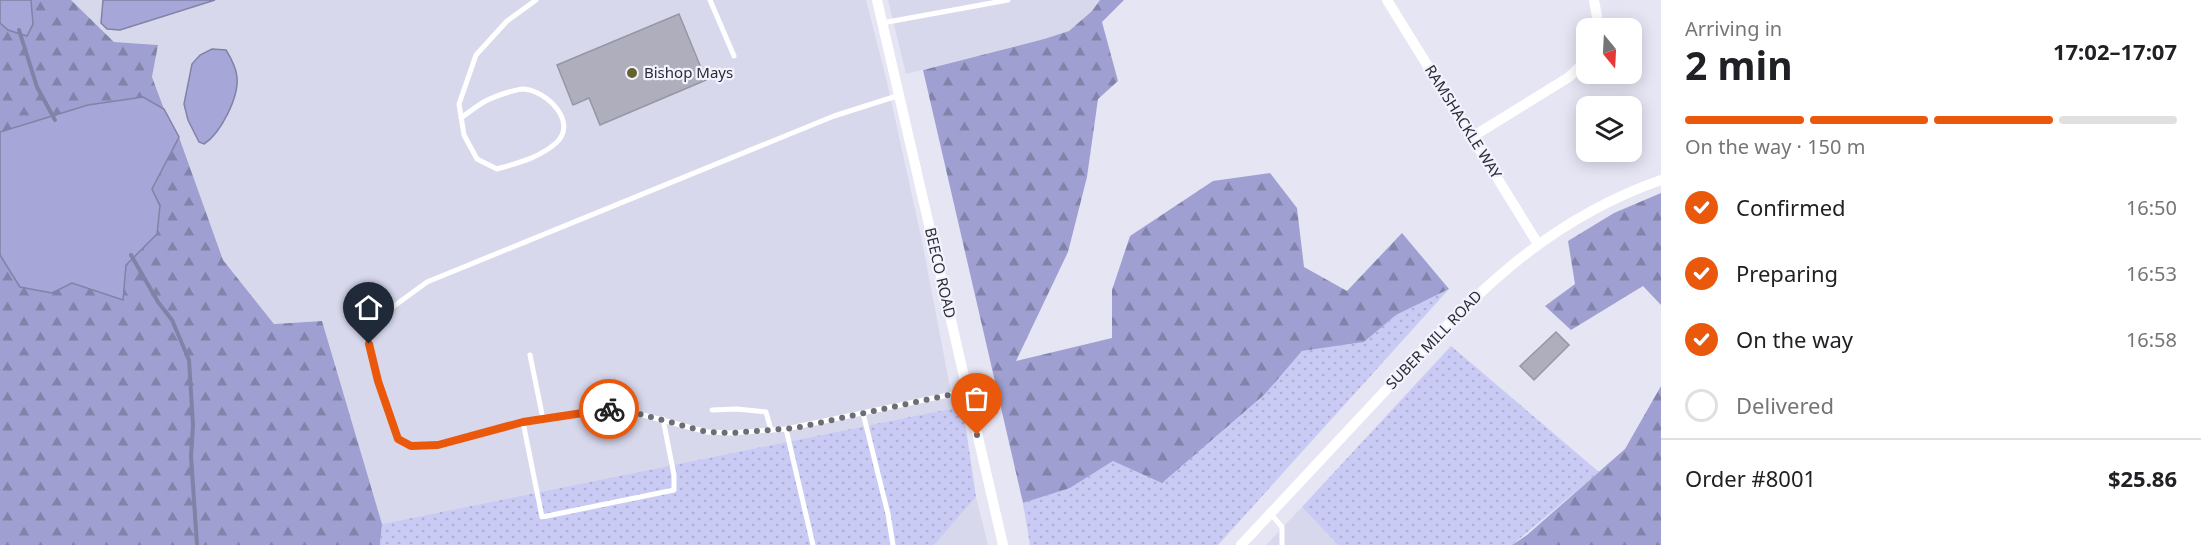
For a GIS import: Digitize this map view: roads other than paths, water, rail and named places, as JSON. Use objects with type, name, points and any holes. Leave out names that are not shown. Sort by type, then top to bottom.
[{"type":"street","name":"BEECO ROAD","points":[[877,0],[1003,545]]},
{"type":"street","name":"RAMSHACKLE WAY","points":[[1387,0],[1538,244]]},
{"type":"street","points":[[1594,0],[1597,18]]},
{"type":"street","points":[[1472,138],[1576,70]]},
{"type":"street","name":"SUBER MILL ROAD","points":[[1241,545],[1474,298],[1499,275],[1569,223],[1606,202],[1661,180]]},
{"type":"lane","points":[[462,118],[485,99],[522,88],[542,93],[559,110],[563,127],[558,141],[532,159],[497,169],[477,159],[464,135],[459,104],[476,55],[507,21],[536,0]]},
{"type":"lane","points":[[710,0],[734,56]]},
{"type":"lane","points":[[882,23],[1008,0]]},
{"type":"lane","points":[[900,95],[834,116],[427,282],[375,320],[369,344],[378,381],[398,439],[411,446],[438,445],[523,422],[617,408],[707,432],[731,433],[786,429],[967,391]]},
{"type":"lane","points":[[530,355],[543,418]]},
{"type":"lane","points":[[712,410],[737,409],[766,412],[771,430]]},
{"type":"lane","points":[[863,413],[888,514],[893,545]]},
{"type":"lane","points":[[523,422],[542,517],[674,490],[674,476],[663,419]]},
{"type":"lane","points":[[786,429],[813,545]]},
{"type":"lane","points":[[1270,513],[1282,527],[1282,545]]},
{"type":"waterway","points":[[19,30],[37,87],[55,120]]},
{"type":"waterway","points":[[131,255],[158,302],[172,320],[189,360],[193,425],[191,456],[197,545]]},
{"type":"place","name":"Bishop Mays","points":[[632,73]]}]
